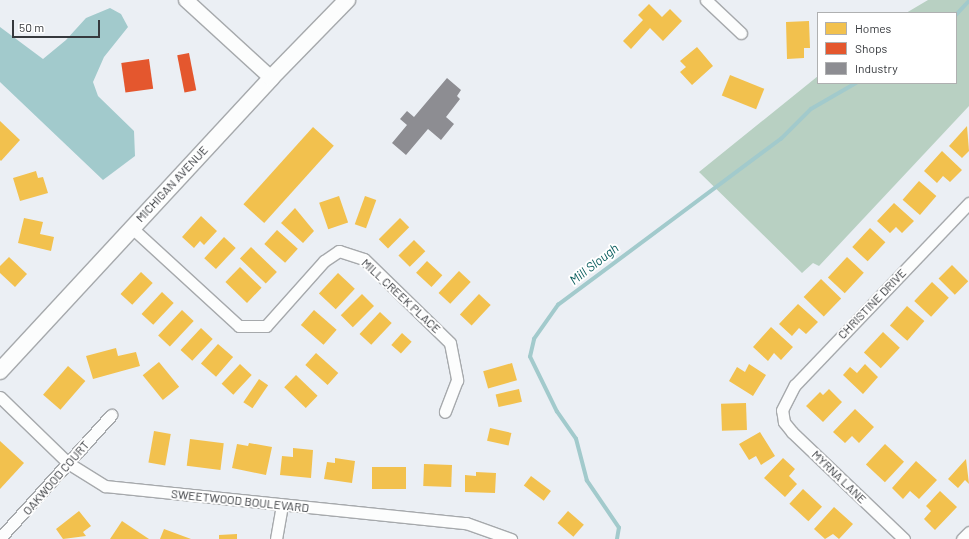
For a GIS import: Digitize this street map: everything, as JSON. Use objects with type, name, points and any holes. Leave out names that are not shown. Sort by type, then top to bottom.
[{"type":"main road","name":"MICHIGAN AVENUE","points":[[0,371],[270,78],[347,0]]},
{"type":"street","points":[[186,0],[270,78]]},
{"type":"street","points":[[706,0],[741,33]]},
{"type":"street","name":"CHRISTINE DRIVE","points":[[782,410],[795,385],[969,203]]},
{"type":"street","name":"MILL CREEK PLACE","points":[[132,228],[239,326],[266,326],[324,261],[339,251],[364,259],[450,343],[457,380],[446,412]]},
{"type":"street","name":"SWEETWOOD BOULEVARD","points":[[0,397],[68,464],[105,486],[282,506],[466,523],[511,539]]},
{"type":"street","name":"MYRNA LANE","points":[[782,410],[784,422],[792,432],[904,539]]},
{"type":"street","name":"OAKWOOD COURT","points":[[0,538],[111,415]]},
{"type":"street","points":[[276,539],[282,506]]},
{"type":"street","points":[[962,539],[969,532]]},
{"type":"green space","points":[[928,0],[969,0],[969,106],[819,266],[813,263],[802,273],[699,172],[817,77],[817,84],[957,84],[957,12],[908,12]]},
{"type":"water","points":[[110,8],[121,14],[128,27],[104,57],[93,82],[98,96],[134,131],[135,156],[103,180],[0,82],[0,27],[43,59],[66,40],[86,18]]},
{"type":"building: Homes","points":[[649,4],[662,17],[670,9],[682,21],[663,41],[650,28],[631,49],[623,41],[643,20],[638,15]]},
{"type":"building: Homes","points":[[809,21],[810,48],[804,48],[804,58],[787,59],[786,22]]},
{"type":"building: Homes","points":[[697,47],[713,66],[692,85],[680,72],[686,67],[680,61]]},
{"type":"building: Homes","points":[[730,75],[764,89],[756,109],[722,95]]},
{"type":"building: Homes","points":[[0,121],[20,140],[1,161],[0,160]]},
{"type":"building: Homes","points":[[967,126],[969,151],[962,158],[949,146]]},
{"type":"building: Homes","points":[[313,127],[334,146],[264,223],[243,204]]},
{"type":"building: Homes","points":[[942,151],[962,170],[950,182],[943,176],[937,183],[924,171]]},
{"type":"building: Homes","points":[[36,171],[38,178],[43,177],[48,193],[20,201],[13,178]]},
{"type":"building: Homes","points":[[919,181],[936,196],[920,215],[903,200]]},
{"type":"building: Homes","points":[[339,196],[348,222],[328,229],[319,203]]},
{"type":"building: Homes","points":[[365,196],[376,200],[366,228],[355,224]]},
{"type":"building: Homes","points":[[894,203],[914,221],[902,233],[896,227],[890,233],[877,221]]},
{"type":"building: Homes","points":[[295,208],[314,231],[303,243],[281,223]]},
{"type":"building: Homes","points":[[201,216],[217,231],[204,245],[200,241],[194,248],[182,237]]},
{"type":"building: Homes","points":[[24,218],[43,222],[40,234],[54,237],[51,251],[18,243]]},
{"type":"building: Homes","points":[[400,218],[409,227],[388,248],[379,239]]},
{"type":"building: Homes","points":[[870,228],[885,242],[868,261],[852,247]]},
{"type":"building: Homes","points":[[277,230],[298,249],[285,263],[264,244]]},
{"type":"building: Homes","points":[[224,237],[236,248],[216,269],[204,258]]},
{"type":"building: Homes","points":[[414,240],[425,251],[410,267],[398,256]]},
{"type":"building: Homes","points":[[251,247],[277,272],[266,284],[240,259]]},
{"type":"building: Homes","points":[[9,257],[27,274],[15,287],[0,273],[0,266]]},
{"type":"building: Homes","points":[[847,257],[864,273],[845,293],[828,277]]},
{"type":"building: Homes","points":[[427,261],[442,275],[431,287],[416,273]]},
{"type":"building: Homes","points":[[952,265],[968,281],[955,295],[939,278]]},
{"type":"building: Homes","points":[[240,267],[262,288],[247,303],[225,282]]},
{"type":"building: Homes","points":[[459,271],[471,282],[450,304],[439,293]]},
{"type":"building: Homes","points":[[141,272],[153,283],[132,305],[121,294]]},
{"type":"building: Homes","points":[[338,273],[355,289],[336,309],[319,293]]},
{"type":"building: Homes","points":[[821,279],[841,298],[824,316],[804,297]]},
{"type":"building: Homes","points":[[932,282],[949,298],[931,317],[914,301]]},
{"type":"building: Homes","points":[[162,292],[174,303],[153,325],[142,314]]},
{"type":"building: Homes","points":[[362,294],[374,306],[353,327],[341,315]]},
{"type":"building: Homes","points":[[479,294],[491,305],[472,325],[460,314]]},
{"type":"building: Homes","points":[[798,304],[818,322],[806,334],[799,328],[792,336],[779,324]]},
{"type":"building: Homes","points":[[907,306],[924,321],[907,341],[890,326]]},
{"type":"building: Homes","points":[[182,310],[194,321],[170,347],[158,336]]},
{"type":"building: Homes","points":[[314,310],[337,330],[324,345],[301,325]]},
{"type":"building: Homes","points":[[380,312],[392,323],[371,345],[360,334]]},
{"type":"building: Homes","points":[[771,327],[793,347],[781,360],[774,353],[768,361],[753,347]]},
{"type":"building: Homes","points":[[201,328],[213,339],[192,361],[181,350]]},
{"type":"building: Homes","points":[[883,332],[900,348],[881,368],[864,352]]},
{"type":"building: Homes","points":[[402,333],[412,342],[401,354],[391,345]]},
{"type":"building: Homes","points":[[218,344],[233,357],[216,377],[201,364]]},
{"type":"building: Homes","points":[[116,348],[118,356],[136,352],[140,366],[93,379],[86,356]]},
{"type":"building: Homes","points":[[316,353],[338,373],[328,385],[305,365]]},
{"type":"building: Homes","points":[[159,362],[179,387],[163,400],[143,375]]},
{"type":"building: Homes","points":[[512,363],[517,380],[488,389],[483,371]]},
{"type":"building: Homes","points":[[240,364],[252,375],[233,395],[222,384]]},
{"type":"building: Homes","points":[[749,364],[766,375],[753,396],[729,381],[737,367],[745,372]]},
{"type":"building: Homes","points":[[865,364],[878,377],[863,394],[843,375],[850,367],[857,373]]},
{"type":"building: Homes","points":[[68,366],[85,381],[60,410],[43,395]]},
{"type":"building: Homes","points":[[296,375],[318,396],[306,408],[284,387]]},
{"type":"building: Homes","points":[[259,379],[268,385],[252,408],[243,402]]},
{"type":"building: Homes","points":[[519,389],[522,402],[499,407],[496,394]]},
{"type":"building: Homes","points":[[829,389],[842,402],[823,422],[806,406],[820,392],[823,395]]},
{"type":"building: Homes","points":[[746,403],[747,430],[722,431],[721,404]]},
{"type":"building: Homes","points":[[855,409],[874,427],[859,443],[852,436],[845,443],[833,432]]},
{"type":"building: Homes","points":[[490,428],[511,433],[509,446],[487,441]]},
{"type":"building: Homes","points":[[154,431],[171,434],[165,465],[148,463]]},
{"type":"building: Homes","points":[[760,432],[775,456],[761,465],[756,456],[749,460],[739,444]]},
{"type":"building: Homes","points":[[190,439],[224,443],[220,470],[187,466]]},
{"type":"building: Homes","points":[[0,441],[24,463],[0,489]]},
{"type":"building: Homes","points":[[249,443],[272,447],[266,475],[232,468],[237,444],[248,446]]},
{"type":"building: Homes","points":[[885,444],[904,462],[885,482],[866,464]]},
{"type":"building: Homes","points":[[293,448],[313,450],[311,478],[280,475],[282,456],[293,457]]},
{"type":"building: Homes","points":[[335,458],[355,461],[352,483],[324,479],[327,462],[335,463]]},
{"type":"building: Homes","points":[[783,458],[795,469],[789,476],[797,484],[785,497],[764,478]]},
{"type":"building: Homes","points":[[966,459],[969,484],[965,480],[958,488],[948,479]]},
{"type":"building: Homes","points":[[916,461],[937,480],[919,499],[910,491],[903,499],[892,488]]},
{"type":"building: Homes","points":[[424,464],[452,465],[451,487],[423,486]]},
{"type":"building: Homes","points":[[372,467],[406,467],[406,489],[372,489]]},
{"type":"building: Homes","points":[[476,472],[496,473],[495,493],[465,492],[465,475],[476,476]]},
{"type":"building: Homes","points":[[531,476],[551,491],[544,501],[524,486]]},
{"type":"building: Homes","points":[[803,489],[822,507],[808,521],[789,504]]},
{"type":"building: Homes","points":[[940,491],[957,507],[935,530],[924,519],[931,511],[926,506]]},
{"type":"building: Homes","points":[[834,507],[853,524],[839,539],[833,534],[825,539],[814,529]]},
{"type":"building: Homes","points":[[79,511],[91,526],[83,532],[86,536],[63,539],[56,529]]},
{"type":"building: Homes","points":[[568,511],[584,525],[573,537],[558,523]]},
{"type":"building: Homes","points":[[122,521],[149,539],[110,539]]},
{"type":"building: Homes","points":[[164,529],[191,539],[160,539]]},
{"type":"building: Homes","points":[[237,534],[237,539],[219,539],[219,535]]},
{"type":"building: Shops","points":[[189,53],[196,90],[184,93],[177,55]]},
{"type":"building: Shops","points":[[149,59],[153,89],[125,93],[121,63]]},
{"type":"building: Industry","points":[[447,78],[461,90],[457,96],[460,99],[446,117],[454,124],[441,140],[428,129],[406,155],[392,143],[407,125],[400,119],[407,111],[414,117]]},
{"type":"waterway","name":"Mill Slough","points":[[957,14],[969,1]]},
{"type":"waterway","name":"Mill Slough","points":[[617,539],[619,528],[587,481],[576,439],[557,412],[530,357],[534,339],[558,305],[781,139],[811,109],[854,84]]}]
